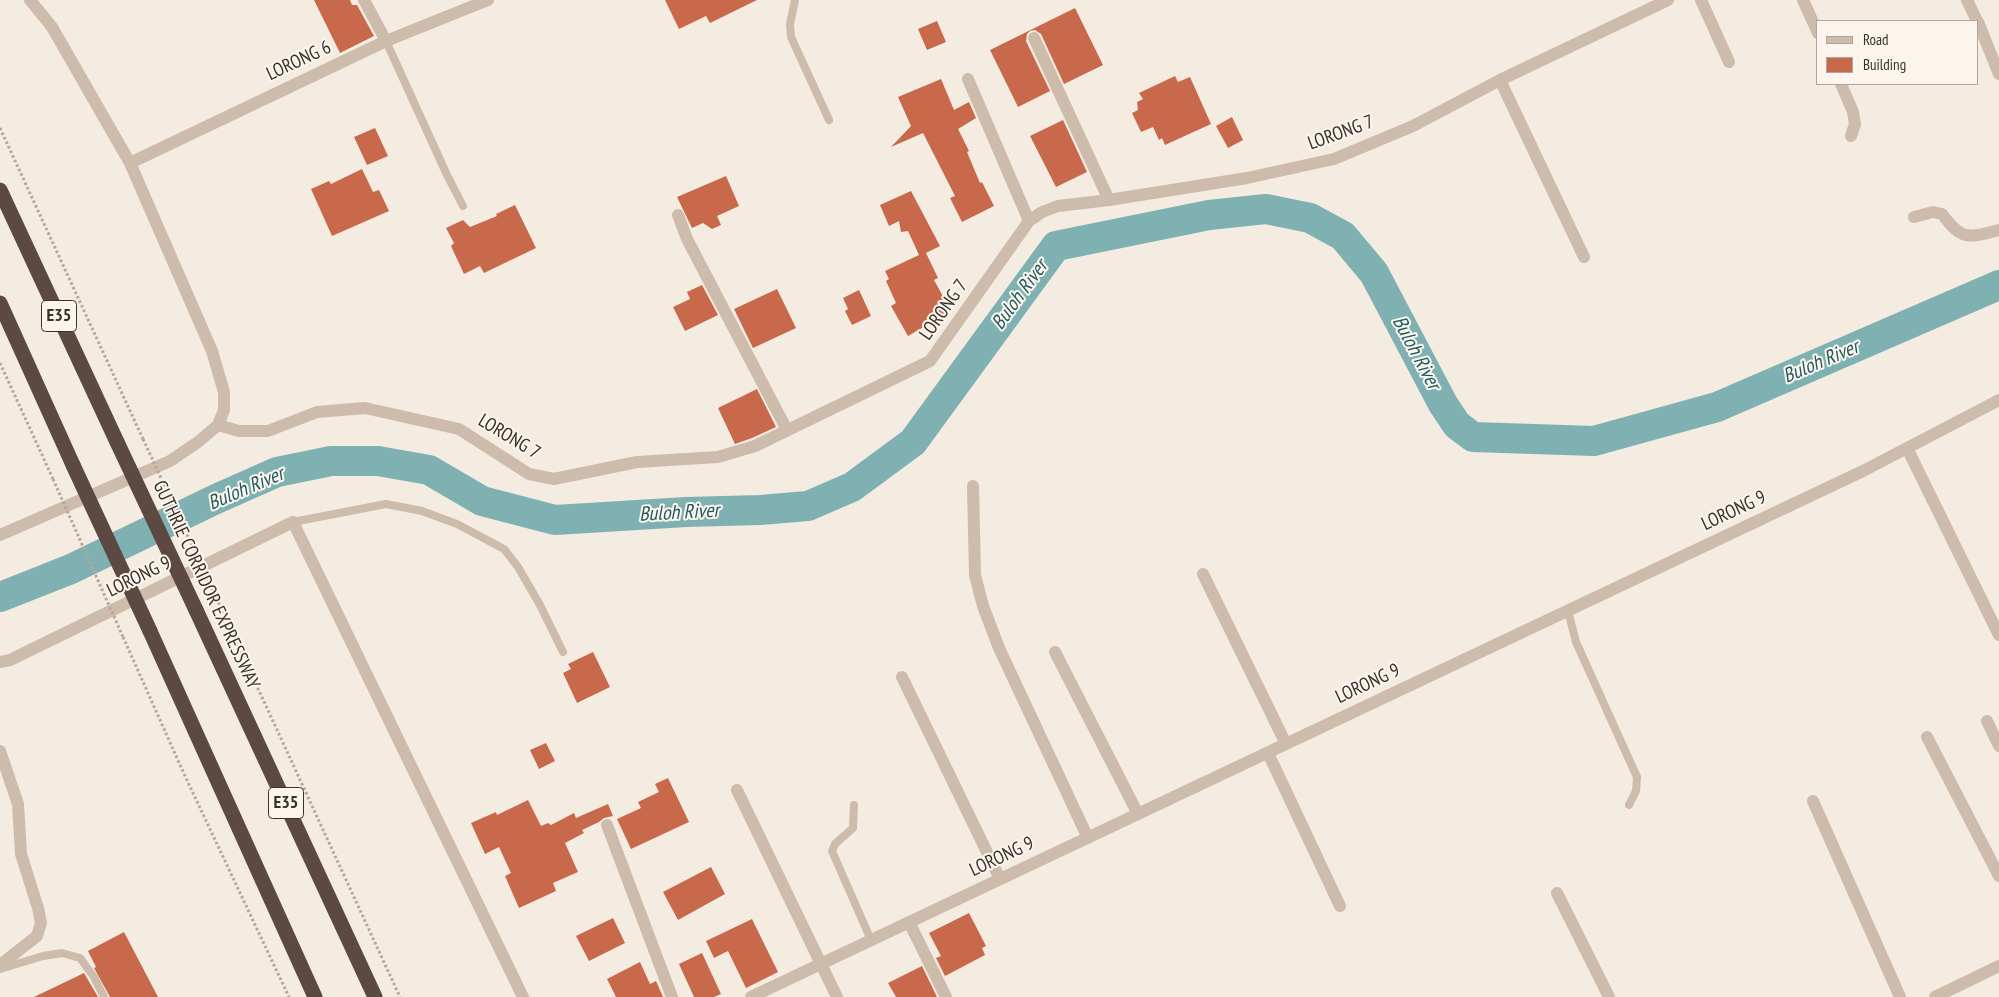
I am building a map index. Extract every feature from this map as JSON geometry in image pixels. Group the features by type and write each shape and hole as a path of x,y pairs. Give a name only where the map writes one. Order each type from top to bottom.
{"highway":[{"name":"GUTHRIE CORRIDOR EXPRESSWAY","path":"0,190 375,997"},
{"name":"E35","path":"0,303 315,997"}],"street":[{"path":"0,535 170,461 198,442 218,425 224,410 224,392 218,369 130,163 52,27 30,0"},
{"path":"364,0 386,41"},
{"name":"LORONG 6","path":"130,163 386,41 468,4 488,0"},
{"name":"LORONG 7","path":"218,425 239,431 268,431 317,412 366,408 459,429 529,474 554,479 637,462 718,457 755,446 930,361 1029,221 1042,212 1058,206 1109,200 1247,178 1334,160 1413,126 1500,80 1668,0"},
{"path":"1701,0 1729,62"},
{"path":"1803,0 1816,29"},
{"path":"1967,0 1977,20"},
{"path":"1979,24 1999,74"},
{"path":"1034,38 1109,200"},
{"path":"968,79 1029,221"},
{"path":"1500,80 1584,257"},
{"path":"1841,85 1854,112 1855,124 1850,136"},
{"path":"1914,217 1933,212 1942,214 1956,232 1967,236 1999,230"},
{"path":"678,215 687,240 787,430"},
{"name":"LORONG 9","path":"751,997 1863,471 1998,402"},
{"path":"1907,448 1999,635"},
{"path":"973,486 975,575 983,606 999,648 1088,838"},
{"path":"293,522 523,997"},
{"name":"LORONG 9","path":"0,662 10,660 293,522"},
{"path":"1203,574 1286,744"},
{"path":"1055,652 1138,814"},
{"path":"902,677 1000,879"},
{"path":"1987,721 1999,746"},
{"path":"1927,736 1999,876"},
{"path":"0,751 18,804 21,854 41,923 37,936 0,967"},
{"path":"1268,753 1340,906"},
{"path":"737,790 837,997"},
{"path":"1813,801 1900,997"},
{"path":"607,825 672,997"},
{"path":"1557,893 1609,997"},
{"path":"909,922 946,997"},
{"path":"1935,997 1950,994 1999,966"}],"lane":[{"path":"795,0 790,24 791,37 828,120"},
{"path":"386,41 463,206"},
{"path":"293,522 386,504 422,511 457,524 504,549 518,567 540,605 563,652"},
{"path":"1568,611 1576,642 1637,777 1636,791 1629,804"},
{"path":"854,805 853,828 836,844 832,851 871,940"},
{"path":"0,967 62,953 80,958 94,977 104,997"}],"path":[{"path":"0,128 400,997"},
{"path":"0,363 185,776 289,997"}],"building":[{"path":"314,0 350,0 352,5 357,5 374,36 340,53"},
{"path":"665,0 757,0 710,23 706,16 679,29"},
{"path":"1075,8 1103,65 1064,84 1041,34 1035,30 1030,31 1027,34 1026,41 1050,91 1018,107 990,50"},
{"path":"937,21 946,42 927,50 918,29"},
{"path":"1175,76 1178,82 1190,77 1211,124 1165,145 1162,138 1159,140 1153,127 1141,132 1132,113 1138,110 1137,102 1143,99 1139,93"},
{"path":"941,79 954,110 969,102 976,118 958,129 969,151 967,152 980,183 982,182 994,206 962,222 950,198 955,196 923,133 891,147 911,126 898,97"},
{"path":"1232,117 1243,140 1228,148 1216,126"},
{"path":"1063,120 1087,172 1056,187 1030,136"},
{"path":"375,128 388,156 367,165 354,137"},
{"path":"362,169 373,192 379,190 389,211 332,236 311,189 329,181 331,184"},
{"path":"726,176 739,206 717,216 721,225 712,229 703,223 692,228 677,197"},
{"path":"911,191 940,246 926,253 938,278 934,280 951,311 908,336 891,306 896,303 886,281 889,279 885,271 919,255 908,231 901,232 899,221 889,226 880,205"},
{"path":"515,205 536,248 484,273 480,266 464,274 451,246 454,243 446,228 463,220 470,227 497,216 496,214"},
{"path":"702,285 718,315 685,331 673,307 690,299 687,292"},
{"path":"777,289 796,328 753,348 734,309"},
{"path":"859,290 871,316 852,325 845,311 848,309 843,298"},
{"path":"757,389 776,427 735,444 718,408"},
{"path":"593,652 610,687 577,703 563,673 571,669 568,664"},
{"path":"546,743 555,761 539,769 530,750"},
{"path":"668,778 689,822 631,849 617,819 641,808 638,802 659,792 655,784"},
{"path":"528,800 541,826 548,823 551,825 574,813 576,818 608,804 613,816 604,818 582,830 584,833 565,843 578,872 553,883 556,891 519,908 505,876 511,873 499,847 485,854 471,823 496,812 497,815"},
{"path":"711,867 725,894 678,920 663,892"},
{"path":"969,913 986,946 982,948 985,955 945,976 936,958 941,956 929,933"},
{"path":"613,918 625,943 589,961 576,936"},
{"path":"752,919 778,972 746,988 728,951 714,958 706,941"},
{"path":"124,932 158,997 110,997 94,968 96,967 88,951"},
{"path":"702,953 721,994 714,997 694,997 679,964"},
{"path":"640,962 650,984 656,981 663,997 616,997 607,979"},
{"path":"922,966 937,997 896,997 888,983"},
{"path":"84,973 98,997 34,997"}],"waterway":[{"name":"Buloh River","path":"0,597 71,569 216,499 277,472 331,461 378,461 429,470 482,501 555,520 808,506 852,487 913,442 1056,246 1209,215 1266,209 1310,218 1343,236 1374,273 1443,404 1457,425 1473,437 1594,441 1717,407 1999,285"}]}
